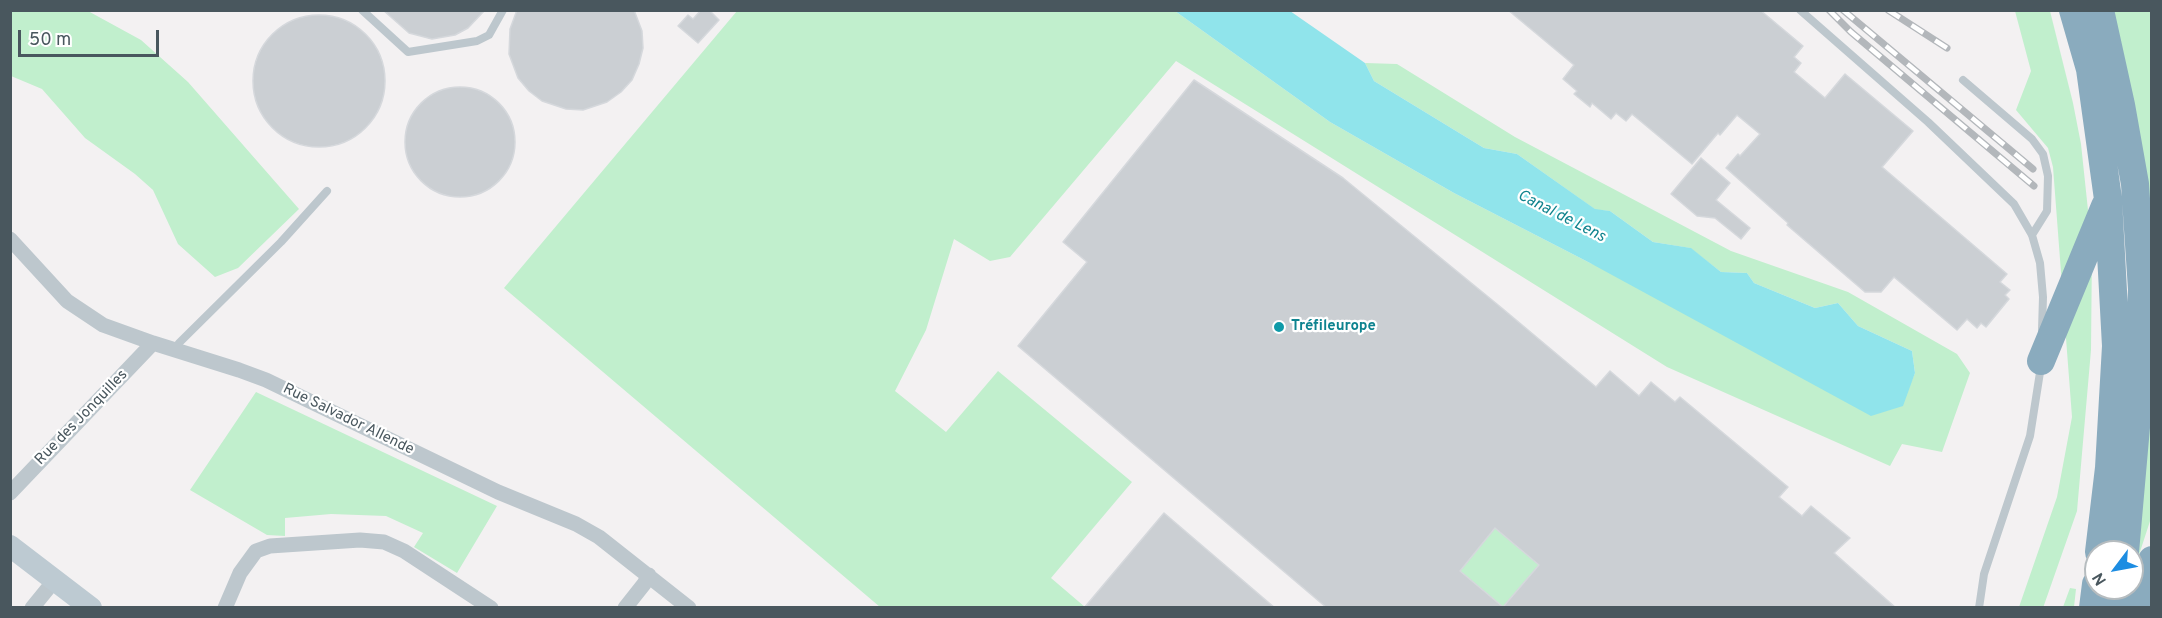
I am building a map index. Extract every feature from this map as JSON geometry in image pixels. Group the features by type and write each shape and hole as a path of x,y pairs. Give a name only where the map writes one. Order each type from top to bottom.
{"highway":[{"path":"2073,10 2090,69 2108,199 2116,346 2109,468 2100,540"},
{"path":"2100,10 2121,105 2135,184 2142,289 2139,393 2127,540"},
{"path":"2041,361 2108,199"},
{"path":"2140,608 2151,560"}],"street":[{"name":"Rue Salvador Allende","path":"10,239 56,290 82,313 104,325 266,380 498,492 576,524 599,537 688,608"},
{"name":"Rue des Jonquilles","path":"10,493 153,343"},
{"path":"225,608 240,573 256,550 270,546 360,540 384,542 404,551 492,608"},
{"path":"10,546 91,608"},
{"path":"625,608 645,584 649,575"},
{"path":"32,608 54,581"}],"lane":[{"path":"362,10 408,52 477,41 489,34 503,10"},
{"path":"1800,10 1928,122 2014,204 2032,235 2040,263 2043,297 2041,376 2030,436 1984,574 1979,608"},
{"path":"1963,80 2032,139 2043,154 2048,176 2047,211 2032,235"},
{"path":"175,350 179,343 281,242 327,191"}],"green space":[{"path":"10,11 88,11 141,40 188,82 299,209 238,268 215,277 178,244 153,190 85,138 42,89 11,76"},
{"path":"737,11 1175,11 1330,122 1454,193 1590,263 1908,389 1915,373 1912,351 1858,326 1838,303 1815,308 1754,283 1747,273 1721,272 1690,248 1653,242 1610,211 1596,210 1517,154 1484,148 1374,81 1365,63 1397,64 1515,137 1731,251 1848,292 1957,354 1970,373 1942,452 1902,444 1890,466 1667,367 1176,61 1010,257 990,261 954,239 926,330 895,391 946,432 998,371 1132,482 1051,578 1085,607 880,607 504,288"},
{"path":"2015,11 2050,11 2081,144 2092,248 2091,350 2077,511 2043,608 2019,607 2057,497 2072,417 2053,167 2048,148 2016,110 2031,71"},
{"path":"2106,11 2151,11 2152,515 2144,540 2139,540 2149,397"},
{"path":"256,392 497,506 457,573 414,547 423,533 386,516 331,514 285,518 285,536 267,535 190,490"},
{"path":"1495,528 1539,565 1503,607 1460,571"},
{"path":"2070,588 2076,589 2074,607 2063,607"}],"water":[{"name":"Canal de Lens","path":"1175,11 1290,11 1365,63 1374,81 1484,148 1517,154 1595,209 1610,211 1653,242 1691,248 1721,272 1747,273 1754,283 1815,308 1838,303 1858,326 1912,351 1915,373 1903,406 1871,416 1590,263 1454,193 1330,122"}],"building":[{"path":"383,10 485,10 468,28 455,35 432,39 409,33"},
{"path":"517,10 634,10 642,31 643,48 632,80 607,102 583,110 566,109 542,101 518,78 509,54 510,29"},
{"path":"701,10 709,10 719,20 698,43 678,26 688,15 693,19"},
{"path":"1508,10 1760,10 1803,46 1794,57 1801,63 1794,72 1825,98 1845,74 1913,131 1882,167 2007,274 2000,282 2010,290 2005,295 2009,299 1986,327 1981,323 1977,328 1967,319 1957,330 1894,277 1881,292 1865,292 1787,225 1788,223 1726,168 1760,134 1737,115 1720,135 1718,133 1692,164 1632,114 1626,121 1616,113 1611,119 1592,103 1590,107 1574,94 1577,91 1563,79 1574,65"},
{"path":"319,15 344,20 366,34 380,56 385,81 380,106 366,128 344,142 319,147 294,142 272,128 258,106 253,81 258,56 272,34 294,20"},
{"name":"Tréfileurope","path":"1194,80 1343,178 1596,387 1610,371 1639,396 1651,382 1675,402 1680,397 1788,487 1779,497 1802,516 1811,506 1850,538 1834,553 1896,608 1327,608 1018,346 1087,262 1063,242","holes":["1495,528 1539,565 1503,607 1460,571"]},
{"path":"460,87 481,91 499,103 511,121 515,142 511,163 499,181 481,193 460,197 439,193 421,181 409,163 405,142 409,121 421,103 439,91"},
{"path":"1701,158 1730,183 1716,200 1750,228 1741,239 1715,218 1697,216 1671,194"},
{"path":"1164,513 1275,608 1084,608"}],"railway":[{"path":"1829,10 1851,32 2034,186"},
{"path":"1843,10 2033,169"},
{"path":"1888,10 1947,48"}],"place":[{"name":"Tréfileurope","path":"1279,327"}]}
